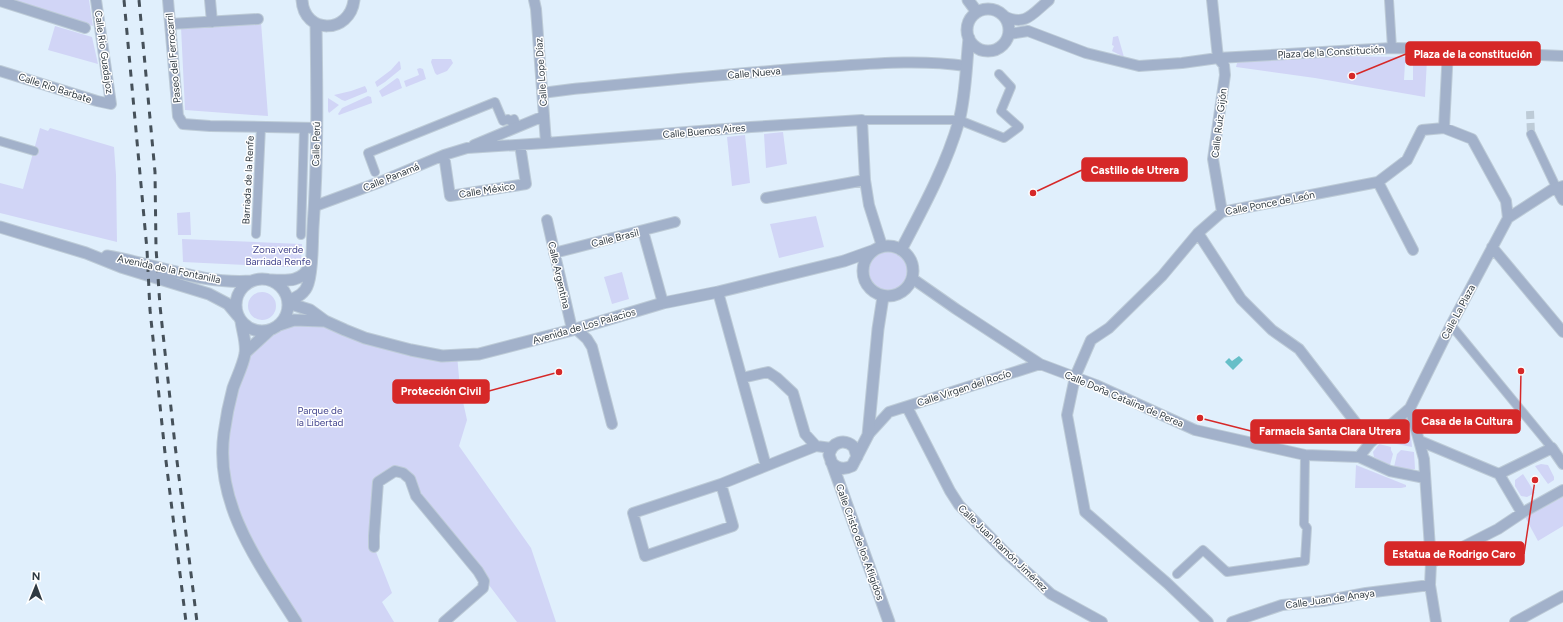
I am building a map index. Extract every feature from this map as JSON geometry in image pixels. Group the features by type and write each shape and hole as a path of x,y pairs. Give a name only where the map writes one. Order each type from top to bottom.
{"street":[{"name":"Calle Rio Guadajoz","path":"96,0 111,104"},
{"name":"Paseo del Ferrocarril","path":"168,0 178,116 183,124 261,127"},
{"path":"210,0 212,22"},
{"path":"302,0 305,12 316,24 332,26 342,22 350,14 354,0"},
{"name":"Calle Lope Díaz","path":"534,0 536,9 546,143"},
{"path":"968,0 979,8 990,9 1015,20 1024,20 1050,0"},
{"path":"979,8 968,23 967,33 969,38 975,47 985,51 1000,48 1004,44 1009,34 1009,26 992,0"},
{"name":"Calle Ruiz Gijón","path":"1212,0 1218,58 1224,65 1225,75 1213,159 1222,212"},
{"path":"1389,0 1392,48"},
{"path":"0,1 85,28"},
{"path":"170,24 258,19"},
{"path":"1009,34 1028,31 1024,20"},
{"name":"Calle Perú","path":"306,290 310,279 314,206 316,24"},
{"name":"Plaza de la Constitución","path":"1028,31 1086,53 1139,66 1182,63 1218,58 1392,48 1448,49 1563,56"},
{"path":"901,250 928,198 951,144 959,120 969,38"},
{"path":"1448,49 1444,128 1472,139 1506,201 1508,218 1560,186"},
{"path":"966,66 985,51"},
{"name":"Calle Nueva","path":"542,93 791,69 879,63 943,62 966,66"},
{"name":"Calle Rio Barbate","path":"0,71 111,104"},
{"path":"877,249 865,180 862,120 959,120 1004,138 1019,127 1001,111 1011,87 999,74"},
{"path":"377,177 368,153 495,102 503,121 508,119 510,121 514,119 517,127"},
{"name":"Calle Panamá","path":"314,206 377,177 467,148 544,116"},
{"name":"Calle Buenos Aires","path":"546,143 862,120"},
{"path":"261,127 304,129 316,128"},
{"name":"Barriada de la Renfe","path":"256,234 261,127"},
{"name":"Calle Ponce de León","path":"1208,622 1169,582 1085,512 1067,415 1075,377 1092,340 1109,328 1162,276 1198,233 1222,212 1378,182 1407,160 1422,130 1444,128"},
{"path":"301,235 304,129"},
{"path":"1531,134 1560,186 1563,200"},
{"path":"0,141 34,151"},
{"name":"Calle Panamá","path":"467,148 546,143"},
{"name":"Calle México","path":"444,155 450,196 526,184 520,144"},
{"path":"766,198 865,180"},
{"path":"1378,182 1413,250"},
{"name":"Calle La Plaza","path":"1410,408 1450,325 1508,218"},
{"name":"Calle Argentina","path":"547,220 574,329"},
{"name":"Calle Brasil","path":"554,253 675,222"},
{"name":"Avenida de la Fontanilla","path":"0,227 86,253 121,267 218,298 232,307 240,318"},
{"path":"643,231 663,303"},
{"path":"1198,233 1241,298 1272,330 1299,348 1359,427"},
{"path":"896,247 901,250 912,262 914,272 913,279 907,289 900,294 883,297 868,285 864,277 863,267 877,249 896,247"},
{"path":"1492,248 1563,332"},
{"name":"Avenida de Los Palacios","path":"288,302 310,310 325,321 365,338 411,350 442,356 479,354 574,329 663,303 718,292 844,261 877,249"},
{"name":"Avenida de la Fontanilla","path":"86,253 123,259 212,280 236,282 252,281"},
{"path":"844,261 863,267"},
{"path":"296,622 257,560 239,527 228,493 223,460 224,434 233,390 245,353 240,318 236,305 238,294 245,285 252,281 261,279 293,281 306,272 311,264"},
{"name":"Calle Doña Catalina de Perea","path":"913,279 1040,364 1096,385 1195,430 1305,455 1359,457"},
{"path":"245,353 285,316 288,302 282,288 271,280"},
{"path":"288,302 301,295 306,290"},
{"path":"306,290 306,306 310,310"},
{"path":"718,292 766,466"},
{"path":"868,435 837,442 831,448 829,455 834,466 843,469 852,466 868,435 878,329 883,297"},
{"path":"240,318 246,326 256,330 263,331 274,327"},
{"name":"Avenida de Los Palacios","path":"274,327 294,320 325,321"},
{"path":"1450,325 1552,448 1563,464"},
{"path":"574,329 587,339 592,347 612,424"},
{"name":"Calle Virgen del Rocío","path":"868,435 889,412 1040,364"},
{"path":"742,378 768,372 777,378 793,393 805,434 816,446"},
{"name":"Calle Juan Ramón Jiménez","path":"907,407 950,491 959,505 1005,552 1051,594 1102,622"},
{"path":"1425,478 1390,471 1359,457 1369,440 1410,408 1424,459 1431,563 1430,585 1436,622"},
{"path":"845,441 854,447 857,457"},
{"path":"1420,441 1499,474 1522,512"},
{"path":"721,484 733,526 645,556 633,513 721,484 816,446 831,448"},
{"path":"1499,474 1552,448"},
{"path":"1177,574 1203,550 1227,572 1305,560 1307,528 1304,524 1305,455"},
{"name":"Calle Cristo de los Afligidos","path":"831,462 889,622"},
{"path":"374,547 378,482 395,472 404,473 410,479 416,496 478,571 484,581 483,588 444,622"},
{"path":"1431,563 1498,528 1522,512 1563,490"},
{"name":"Calle Juan de Anaya","path":"1232,622 1282,605 1323,601 1366,593 1430,585"},
{"path":"1515,622 1563,596"}],"green space":[{"path":"8,0 89,0 93,26"},
{"path":"261,22 268,116 185,110 181,27"},
{"path":"55,26 92,37 98,64 48,50"},
{"path":"1118,36 1124,57 1112,51 1114,46 1112,45 1113,37"},
{"path":"1293,56 1425,57 1427,59 1425,97 1315,78 1236,67 1238,59","holes":["1405,63 1413,63 1413,80 1404,80"]},
{"path":"432,59 451,59 453,63 447,71 437,75 431,62"},
{"path":"399,61 401,69 377,87 375,82 391,70"},
{"path":"417,69 423,69 426,79 406,87 404,81 419,75"},
{"path":"397,78 399,79 402,88 382,97 379,91"},
{"path":"365,86 367,92 345,101 334,95 351,91"},
{"path":"368,96 371,97 372,103 339,115 338,114 342,108"},
{"path":"328,98 339,105 329,113 328,111"},
{"path":"40,128 48,131 50,128 114,147 117,242 0,213 0,183 23,189"},
{"path":"783,132 787,164 766,168 764,134"},
{"path":"745,135 750,183 732,186 727,137"},
{"path":"190,212 191,235 178,235 177,213"},
{"path":"816,216 824,247 779,258 770,224"},
{"name":"Zona verde Barriada Renfe","path":"182,239 302,244 301,263 288,267 183,262"},
{"path":"884,252 892,252 902,257 906,264 906,278 902,285 892,290 884,290 874,285 872,282 869,275 869,267 874,257 877,255"},
{"path":"622,272 629,299 612,304 604,277"},
{"path":"262,292 272,296 276,306 272,316 262,320 252,316 248,306 252,296"},
{"name":"Parque de la Libertad","path":"308,319 365,338 457,355 460,388 467,420 459,446 531,548 556,622 517,622 404,473 378,482 374,547 392,593 382,602 394,622 296,622 239,527 223,460 245,353 266,331"},
{"path":"1399,422 1410,426 1412,447 1381,441"},
{"path":"1379,444 1391,447 1393,454 1390,465 1374,457 1373,452"},
{"path":"1401,450 1414,452 1415,469 1407,470 1394,467 1397,454"},
{"path":"1541,464 1548,465 1554,477 1554,480 1548,484 1535,466"},
{"path":"1356,465 1406,485 1406,487 1355,488"},
{"path":"1523,474 1535,493 1527,497 1521,496 1515,486 1515,480"},
{"path":"1563,497 1563,526 1538,541 1525,517"}],"shaded area":[{"path":"1239,356 1243,360 1233,370 1225,362 1229,358 1232,361"}],"tunnel":[{"path":"1530,111 1531,134"},
{"path":"1359,427 1367,438"}],"railway":[{"path":"124,0 147,250 150,310 165,453 186,622"},
{"path":"139,0 155,172 156,248 160,306 175,445 197,622"}],"place":[{"name":"Plaza de la constitución","path":"1352,76"},
{"name":"Castillo de Utrera","path":"1033,193"},
{"name":"Casa de la Cultura","path":"1521,371"},
{"name":"Protección Civil","path":"559,372"},
{"name":"Farmacia Santa Clara Utrera","path":"1200,418"},
{"name":"Estatua de Rodrigo Caro","path":"1535,480"}]}
